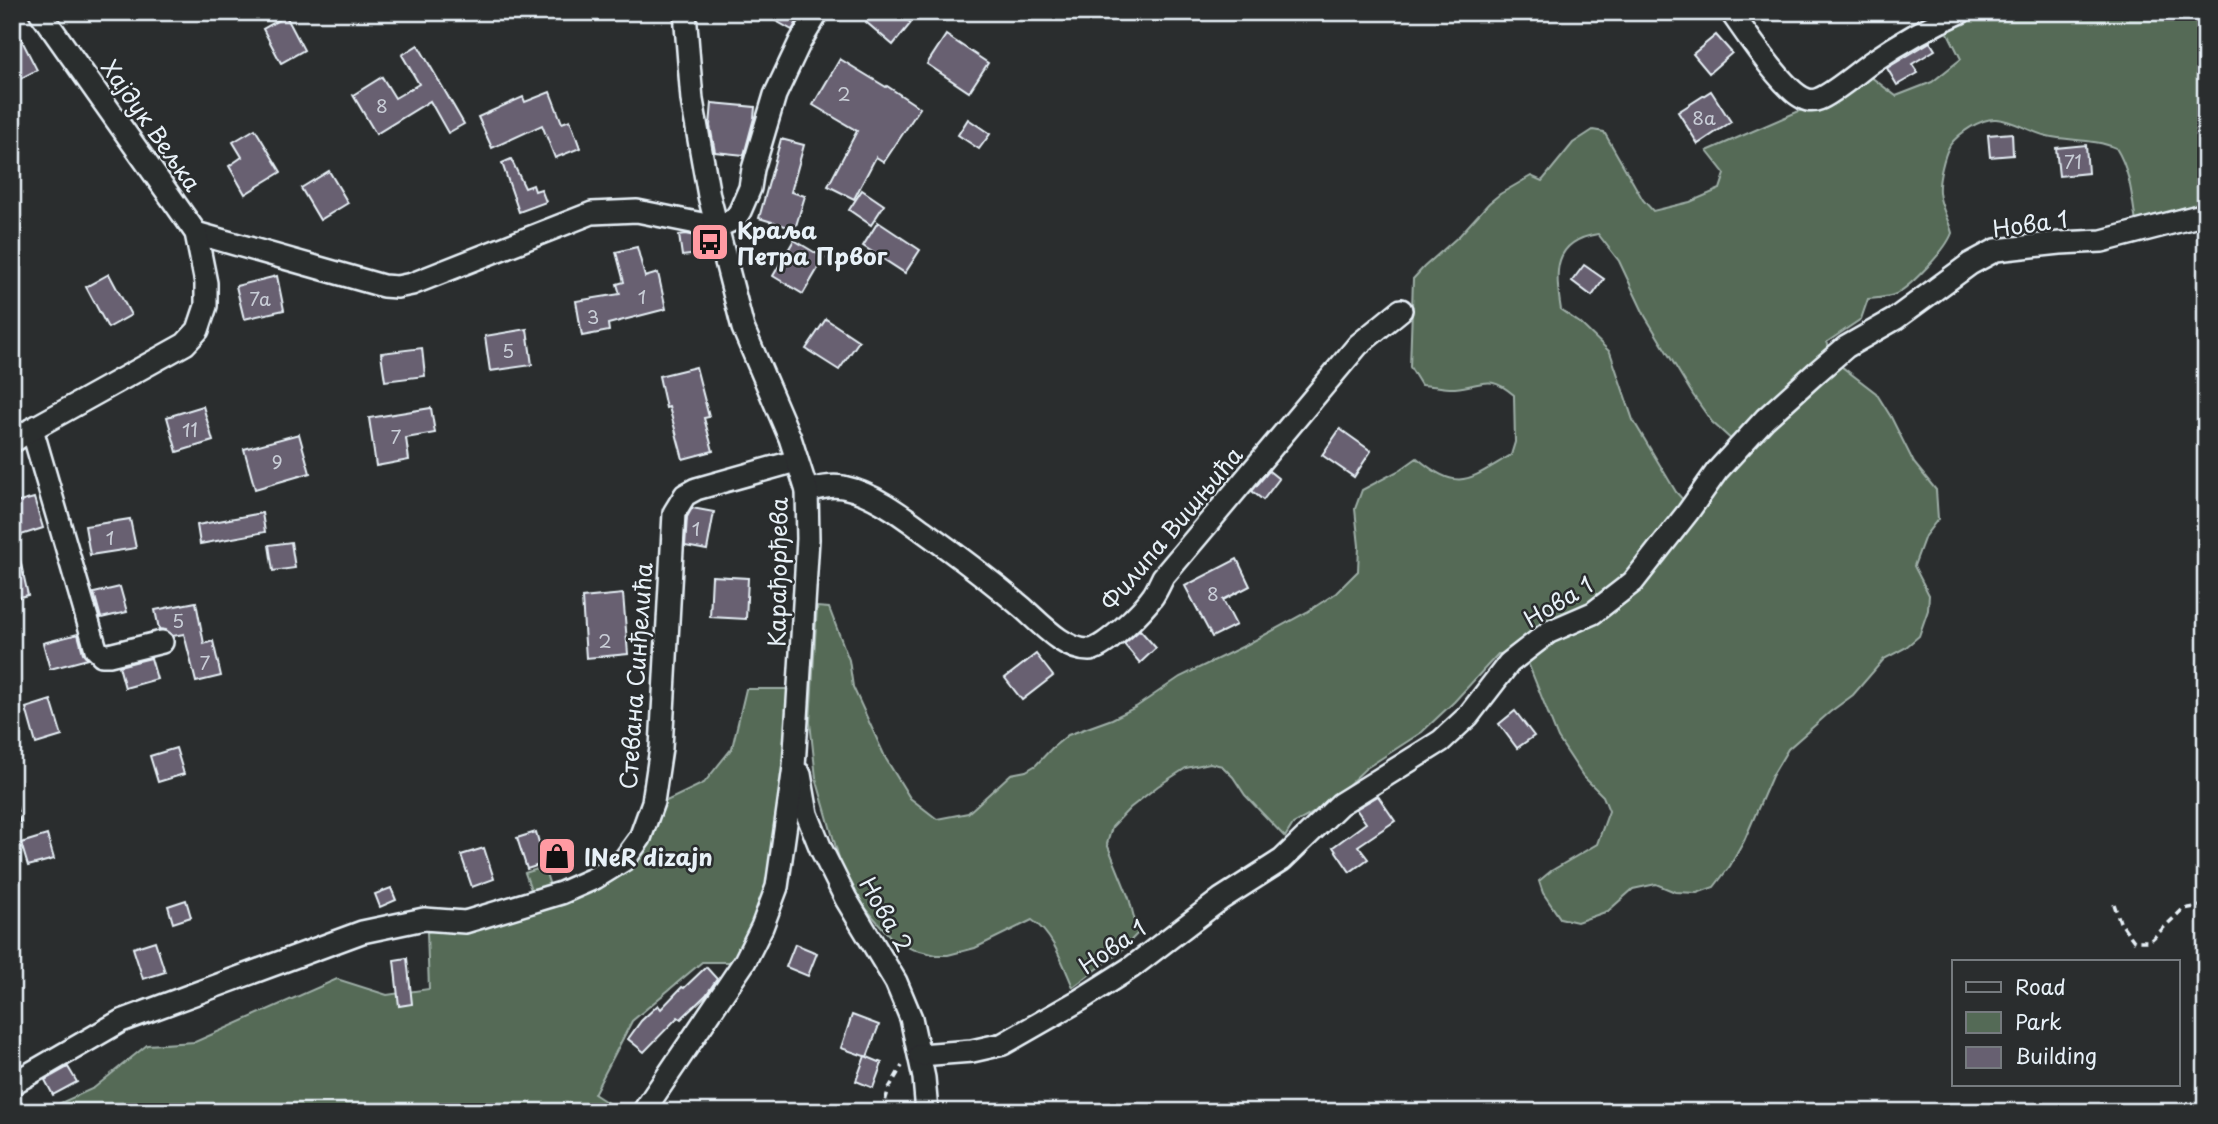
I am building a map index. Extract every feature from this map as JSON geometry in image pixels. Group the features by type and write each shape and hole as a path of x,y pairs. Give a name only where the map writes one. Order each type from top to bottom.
{"street":[{"name":"Хајдук Вељка","path":"40,12 196,233"},
{"name":"Карађорђева","path":"643,1112 745,961 777,887 796,745 808,539 807,491 790,438 743,328 717,227 697,138 685,12"},
{"path":"12,442 185,344 198,330 206,306 206,282 196,233 383,286 397,287 412,284 592,213 637,211 717,227 735,219 750,188 775,95 800,42 818,12"},
{"path":"1731,12 1789,87 1800,97 1812,100 1825,96 1928,19 1961,12"},
{"name":"Нова 1","path":"920,1055 972,1051 1003,1044 1080,1000 1132,967 1221,899 1282,860 1340,804 1441,741 1468,716 1509,663 1549,632 1593,612 1633,582 1717,471 1765,419 1817,372 1846,347 1895,319 1970,264 1996,250 2102,241 2206,214"},
{"name":"Филипа Вишњића","path":"807,491 830,486 842,487 873,498 979,571 1067,644 1087,650 1096,649 1126,625 1153,596 1163,577 1358,345 1401,310"},
{"path":"32,429 96,649 102,655 162,642"},
{"name":"Стевана Синђелића","path":"12,1084 121,1021 362,932 424,919 465,922 561,892 596,878 624,860 640,838 653,802 661,748 674,513 685,495 696,489 796,461"},
{"name":"Нова 2","path":"796,745 807,814 821,849 846,899 896,982 911,1018 924,1078 927,1112"}],"path":[{"path":"12,794 20,823"},
{"path":"2114,904 2120,922 2134,941 2150,941 2183,909 2206,905"},
{"path":"882,1112 898,1069 911,1058 920,1055"}],"green space":[{"path":"1983,12 2206,12 2206,201 2136,223 2127,175 2116,148 2100,143 2047,136 1996,119 1971,127 1950,145 1939,187 1941,202 1952,233 1949,240 1911,283 1893,295 1868,299 1861,319 1827,342 1837,363 1876,393 1914,463 1936,490 1938,519 1925,536 1914,566 1929,595 1928,610 1919,636 1905,648 1884,659 1853,695 1788,749 1772,776 1744,841 1714,887 1697,893 1675,892 1656,884 1633,889 1608,911 1577,922 1560,918 1543,893 1539,881 1597,844 1609,811 1603,796 1583,776 1558,738 1524,653 1498,654 1422,732 1365,769 1326,806 1293,824 1285,837 1222,766 1210,763 1186,768 1158,786 1130,808 1112,827 1107,844 1129,898 1138,933 1119,953 1073,987 1052,941 1032,920 975,948 948,955 936,955 912,949 893,940 855,896 843,872 816,778 810,722 817,607 829,608 849,660 853,687 886,759 910,798 937,819 968,813 1011,774 1026,771 1036,765 1068,735 1136,707 1180,677 1246,645 1336,593 1358,571 1359,546 1355,509 1362,490 1417,458 1443,476 1464,479 1511,455 1515,442 1514,395 1498,384 1485,382 1452,388 1421,385 1410,367 1413,279 1500,194 1531,176 1542,181 1573,143 1593,130 1604,132 1643,200 1653,211 1690,202 1720,189 1725,174 1707,151 1813,105 1830,106 1871,77 1896,96 1932,82 1961,59 1946,29","holes":["1598,234 1619,261 1645,316 1693,395 1712,422 1734,442 1685,502 1676,492 1633,420 1610,352 1580,323 1561,310 1558,271 1564,251 1572,243"]},
{"path":"746,689 799,689 777,885 736,962 702,962 632,1021 594,1094 622,1112 41,1112 94,1088 147,1045 195,1042 337,979 387,995 429,989 427,932 602,885 660,804 704,783 732,748"},
{"path":"544,867 551,889 533,895 525,873"}],"building":[{"path":"760,12 803,12 792,30"},
{"path":"874,12 898,12 911,23 893,45 866,22"},
{"path":"286,16 304,50 281,63 263,29"},
{"path":"12,21 37,70 12,83"},
{"path":"946,35 988,63 969,92 927,64"},
{"path":"1716,35 1732,53 1709,73 1693,54"},
{"path":"1930,42 1935,50 1912,64 1918,73 1897,85 1887,68"},
{"path":"418,45 464,124 448,133 430,101 376,134 353,95 382,77 395,98 419,84 402,55"},
{"path":"840,59 920,108 884,162 876,157 854,199 828,186 857,131 813,105"},
{"path":"1711,91 1731,122 1698,144 1678,112"},
{"path":"550,92 562,123 570,120 580,148 555,158 542,125 492,148 478,117 523,97 525,102"},
{"path":"712,103 755,107 744,155 715,152 710,126"},
{"path":"968,119 990,134 979,149 958,135"},
{"path":"255,129 281,172 245,194 229,166 242,157 233,142"},
{"path":"2012,133 2013,155 1990,157 1988,135"},
{"path":"781,139 804,145 791,192 805,196 795,229 759,218"},
{"path":"2086,145 2088,173 2059,176 2056,148"},
{"path":"511,159 525,188 533,185 535,191 541,189 546,202 519,212 502,163"},
{"path":"329,171 348,203 320,220 301,188"},
{"path":"862,190 884,205 871,225 849,210"},
{"path":"878,222 920,250 905,273 863,246"},
{"path":"679,235 706,238 708,253 682,256"},
{"path":"794,240 824,258 803,294 773,276"},
{"path":"637,247 645,277 658,273 666,309 608,324 609,331 582,336 576,301 620,294 617,284 624,282 616,252"},
{"path":"1584,265 1604,279 1592,296 1572,281"},
{"path":"109,274 131,315 108,328 86,287"},
{"path":"277,276 284,310 244,319 236,286"},
{"path":"826,319 859,341 839,370 806,349"},
{"path":"527,329 532,365 490,371 485,336"},
{"path":"422,348 425,376 385,381 381,353"},
{"path":"696,367 709,417 704,418 713,451 683,459 669,407 666,408 659,376"},
{"path":"203,406 213,441 177,452 167,417"},
{"path":"431,408 435,433 406,438 409,460 376,466 369,418"},
{"path":"1340,429 1371,451 1354,477 1322,455"},
{"path":"299,434 310,473 255,489 244,449"},
{"path":"1269,471 1279,479 1263,500 1252,491"},
{"path":"34,498 43,528 12,538 12,504"},
{"path":"692,508 714,512 707,550 685,546 687,517"},
{"path":"262,513 265,532 200,544 197,525"},
{"path":"130,519 136,548 90,555 85,526"},
{"path":"291,542 295,568 273,571 269,545"},
{"path":"18,551 28,595 12,599 12,552"},
{"path":"1237,559 1250,586 1223,600 1236,625 1212,637 1185,586"},
{"path":"712,576 748,578 746,619 710,617"},
{"path":"120,587 127,612 101,618 94,593"},
{"path":"623,594 628,654 586,658 582,598"},
{"path":"196,602 204,644 213,641 221,676 196,682 184,634 173,636 166,630 159,629 155,610"},
{"path":"1140,630 1156,648 1140,663 1124,644"},
{"path":"78,634 83,653 88,659 50,669 43,643"},
{"path":"1036,654 1053,676 1022,700 1005,678"},
{"path":"151,658 157,679 125,688 119,666"},
{"path":"51,700 62,736 36,744 26,708"},
{"path":"1515,711 1534,736 1517,748 1499,724"},
{"path":"176,748 184,774 158,782 150,756"},
{"path":"1378,796 1395,821 1358,846 1368,859 1350,872 1333,847 1366,823 1356,809"},
{"path":"536,832 540,846 558,841 564,857 527,869 517,838"},
{"path":"47,835 54,859 28,866 21,843"},
{"path":"484,848 494,879 472,887 461,855"},
{"path":"391,888 396,900 380,907 375,894"},
{"path":"186,900 191,917 173,923 168,906"},
{"path":"155,941 165,972 143,979 133,948"},
{"path":"795,944 817,953 808,976 786,967"},
{"path":"407,958 412,1004 399,1006 394,960"},
{"path":"706,967 717,979 706,995 681,1019 678,1017 644,1052 628,1039 641,1021 658,1005 661,1009"},
{"path":"852,1015 879,1025 867,1057 841,1048"},
{"path":"865,1056 882,1063 873,1088 856,1081"},
{"path":"68,1067 77,1082 53,1095 45,1080"}],"place":[{"name":"Краља Петра Првог","path":"710,242"},
{"name":"INeR dizajn","path":"557,856"}]}
